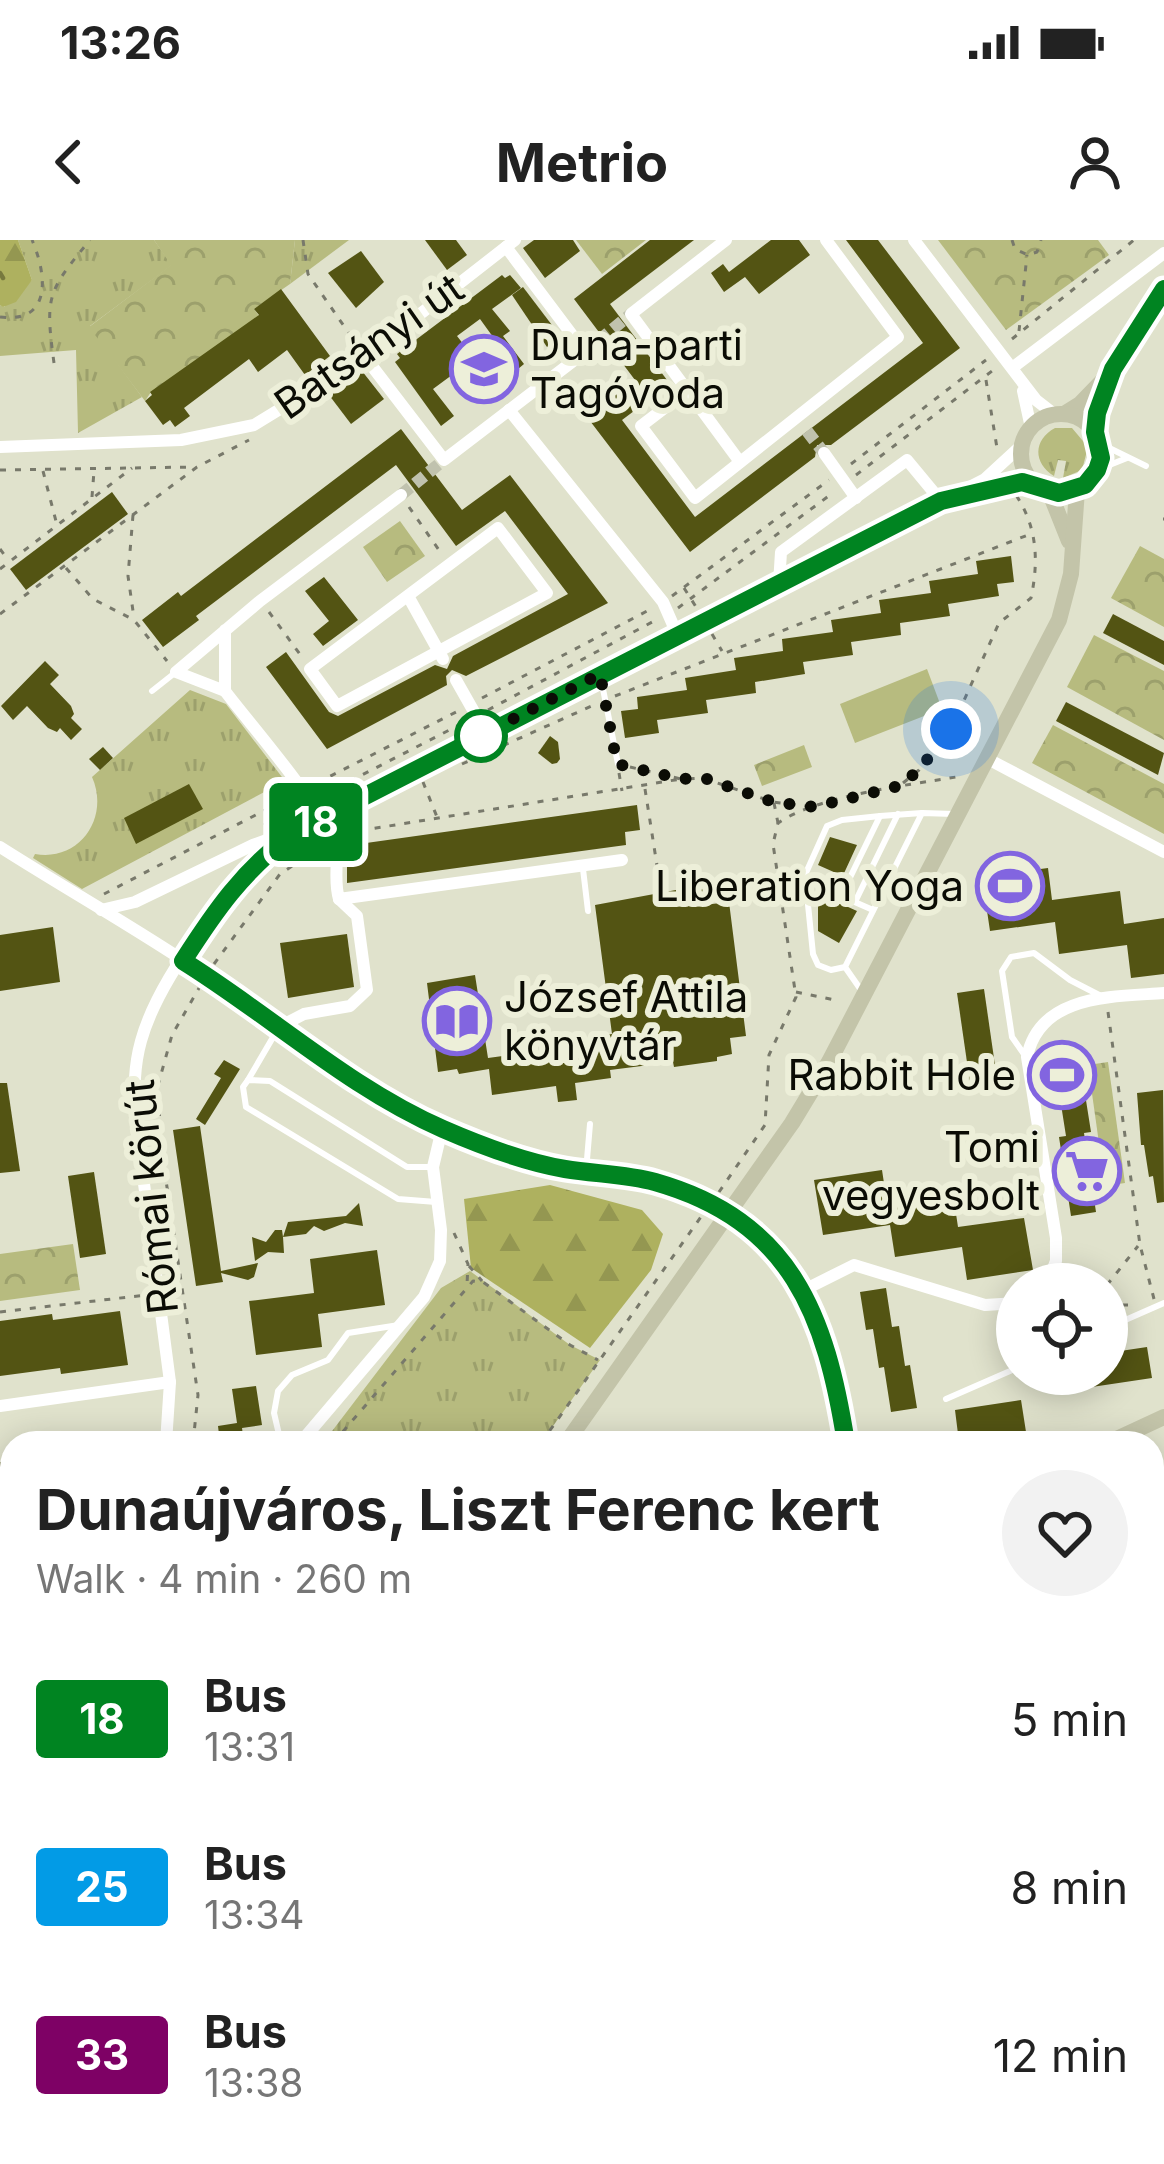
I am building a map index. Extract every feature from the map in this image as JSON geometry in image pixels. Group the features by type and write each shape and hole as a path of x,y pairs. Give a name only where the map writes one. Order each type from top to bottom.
{"street":[{"path":"726,240 631,314 740,462"},
{"path":"688,390 640,426 695,498 740,462 802,424 898,337 826,240"},
{"path":"914,240 1036,400 1086,422 1097,437"},
{"name":"Batsányi út","path":"0,447 182,440 236,431 276,414 365,356 510,243"},
{"path":"365,356 444,460 585,352 510,243"},
{"path":"1012,368 1164,253"},
{"path":"99,904 135,902 253,845 325,818 1000,467 1026,437 1080,404 1113,369 1164,290"},
{"path":"1012,368 1025,394 1024,468 1042,487 1072,552"},
{"path":"574,1431 719,1209 792,1123 1059,620 1067,597 1077,490 1097,470 1097,437 1113,369"},
{"path":"509,410 668,614 676,634"},
{"path":"824,453 856,497"},
{"path":"779,584 781,552 907,460 941,501"},
{"path":"941,501 1008,483 1077,490"},
{"path":"279,1028 304,1014 350,1006 367,990 357,916 339,898 334,883 336,852 325,818 225,691 176,672 260,601 401,495"},
{"path":"499,527 547,593 441,655 337,706 310,669 449,565 499,527"},
{"path":"408,596 441,655"},
{"path":"225,630 225,691"},
{"path":"456,680 486,733"},
{"path":"986,758 1164,852"},
{"name":"Római körút","path":"167,1431 170,1382 134,1088 147,1022 221,902 252,866 291,834"},
{"path":"0,847 99,904 279,1028 442,1129 519,1158 653,1181 719,1209 767,1244 802,1292 827,1345 844,1431"},
{"path":"339,898 622,860"},
{"path":"1055,1263 1027,1057 1030,1039 1059,1009 1107,998 1164,993"},
{"path":"310,1431 424,1297 440,1261 433,1167 442,1129"},
{"path":"802,1292 854,1265 996,1304"},
{"path":"0,1406 170,1382"},
{"path":"1134,1431 1164,1417"}],"lane":[{"path":"1097,437 1146,466"},
{"path":"1097,470 1129,457"},
{"path":"152,691 176,672"},
{"path":"600,674 617,764"},
{"path":"845,968 818,965 813,954 805,875 826,826 842,820 922,812 958,815"},
{"path":"845,968 922,812"},
{"path":"855,902 898,814"},
{"path":"873,910 841,896 880,816"},
{"path":"583,865 588,911"},
{"path":"1027,1057 1012,1037 1002,971 1011,957 1034,953 1070,980 1107,998"},
{"path":"845,968 864,994"},
{"path":"279,1028 242,1094 246,1107 398,1199 436,1202"},
{"path":"248,1080 270,1081 407,1168 433,1167"},
{"path":"586,1171 590,1124"},
{"path":"1128,1319 1160,1305"},
{"path":"278,1431 274,1413 278,1391 292,1375 328,1360 348,1333 403,1324"},
{"path":"946,1399 996,1377"}],"path":[{"path":"0,317 17,318 43,293 43,267 32,240"},
{"path":"54,363 49,299 57,280 90,240"},
{"path":"303,240 308,274 365,356"},
{"path":"1012,240 1015,249 1027,255 1037,252 1042,240"},
{"path":"1012,339 1135,240"},
{"path":"1019,333 1027,255"},
{"path":"99,904 304,797 476,716 692,601 985,378 1000,467"},
{"path":"0,470 197,467 0,614"},
{"path":"0,568 132,468"},
{"path":"92,499 94,469"},
{"path":"43,470 57,525"},
{"path":"899,786 919,770 951,729 998,623 1031,598 1037,567 1033,533 1029,514 1008,483"},
{"path":"401,495 449,565"},
{"path":"133,515 128,576 134,620"},
{"path":"464,764 606,699 1033,533"},
{"path":"0,549 9,561"},
{"path":"64,566 93,599 134,620 176,672"},
{"path":"260,601 310,669"},
{"path":"622,791 617,764 681,779"},
{"path":"778,823 814,807 962,776"},
{"path":"325,818 340,834 704,778 773,802 814,807"},
{"path":"423,782 438,819"},
{"path":"644,788 661,891"},
{"path":"266,824 304,797"},
{"path":"550,1431 719,1209 765,1125 770,1055 795,1004 796,992 773,844 778,823 773,802"},
{"path":"195,1431 198,1395 161,1147 158,1085 172,1035 206,976 280,874 331,841"},
{"path":"796,992 840,1001"},
{"path":"1107,998 1139,1245 1160,1305"},
{"path":"452,1229 474,1276 570,1345 600,1360"},
{"path":"1125,1263 1139,1245"},
{"path":"467,1287 468,1264"},
{"path":"343,1431 467,1287 473,1281 484,1282"},
{"path":"0,1312 160,1294"}],"green space":[{"path":"0,240 18,240 32,280 16,302 3,307 0,305"},
{"path":"18,240 154,240 172,265 90,326 142,397 78,433 76,350 0,356 0,305 4,307 32,280"},
{"path":"154,240 295,240 290,284 254,309 264,323 151,392 145,401 89,327 171,265"},
{"path":"295,240 349,240 290,284"},
{"path":"576,240 646,240 602,274"},
{"path":"938,240 1098,240 1109,255 1006,330"},
{"path":"1055,428 1072,428 1088,447 1082,470 1063,478 1066,461 1058,460 1054,476 1042,465 1038,452"},
{"path":"400,521 425,556 387,582 363,547"},
{"path":"1140,546 1164,559 1164,627 1111,598"},
{"path":"1094,635 1164,671 1164,740 1067,687"},
{"path":"927,669 942,709 855,743 840,704"},
{"path":"190,690 226,704 285,781 82,889 33,858 78,844 94,821 97,807 92,777"},
{"path":"1053,725 1164,784 1164,834 1032,763"},
{"path":"804,745 812,767 762,786 754,765"},
{"path":"1108,1062 1125,1183 1105,1186 1088,1065"},
{"path":"550,1185 642,1210 663,1234 651,1270 590,1348 471,1268 464,1199"},
{"path":"73,1244 80,1290 0,1301 0,1254"},
{"path":"470,1271 570,1345 600,1360 550,1431 332,1431 441,1288"}],"building":[{"path":"425,240 456,240 467,255 447,270"},
{"path":"534,240 573,240 580,251 545,278 523,248"},
{"path":"650,240 694,240 610,304 670,384 622,420 695,517 923,343 846,240 878,240 960,348 831,445 817,445 815,457 690,552 587,417 635,380 574,299"},
{"path":"771,240 799,240 810,255 759,294 745,277 724,292 711,273 723,264 729,272"},
{"path":"361,251 384,282 356,308 328,273"},
{"path":"502,275 510,275 521,288 492,309 510,331 503,336 524,364 512,374 488,342 493,337 480,319 457,336 474,358 468,363 489,391 477,399 456,372 433,389 454,416 441,426 395,362 400,358 397,354"},
{"path":"523,287 561,337 547,347 512,295"},
{"path":"281,289 330,356 305,375 287,350 258,372 249,359 184,408 190,416 175,427 170,420 163,425 145,401 150,392 259,315 254,309"},
{"path":"362,371 384,399 351,424 329,395"},
{"path":"401,429 462,510 510,475 608,603 466,676 452,670 446,676 447,685 327,749 266,667 286,652 329,712 338,716 435,665 447,669 453,656 568,594 505,511 456,546 396,465 196,616 199,620 163,647 142,620 178,592 181,596"},
{"path":"112,492 128,514 26,590 10,569"},
{"path":"1011,556 1014,582 997,584 999,596 948,604 950,616 900,623 901,635 851,642 853,655 803,662 805,674 755,682 756,693 706,700 708,713 657,720 659,733 625,738 621,711 638,709 637,697 687,690 685,678 736,670 734,658 783,651 782,639 833,632 831,620 881,613 879,600 931,593 929,581 978,574 976,561"},
{"path":"324,577 358,620 323,646 313,634 329,621 305,591"},
{"path":"1113,614 1164,641 1164,665 1103,633"},
{"path":"45,661 59,675 50,684 71,706 71,718 82,729 71,740 60,728 57,732 48,728 27,706 13,720 1,706"},
{"path":"1066,702 1164,753 1158,775 1056,721"},
{"path":"550,736 558,742 560,759 552,764 538,753"},
{"path":"103,747 113,758 100,770 89,759"},
{"path":"189,784 203,809 136,844 124,818"},
{"path":"637,805 640,830 625,832 626,845 347,883 352,845"},
{"path":"830,837 857,845 834,895 837,902 857,911 839,943 818,931 818,892 824,896 836,873 818,865"},
{"path":"1048,868 1052,900 1120,891 1124,924 1164,918 1164,974 1131,978 1127,945 1059,954 1055,922 990,931 982,877"},
{"path":"692,887 710,889 712,904 729,902 746,1036 730,1038 732,1054 674,1067 673,1062 610,1070 611,1078 575,1083 577,1100 558,1102 556,1086 492,1095 489,1069 438,1072 427,983 475,975 488,1058 597,1043 599,1036 612,1034 595,905"},
{"path":"53,927 60,982 0,991 0,935"},
{"path":"347,934 354,987 288,998 280,943"},
{"path":"984,989 997,1079 970,1083 957,993"},
{"path":"1079,1056 1091,1132 1084,1133 1096,1212 1071,1216 1059,1137 1066,1136 1054,1060"},
{"path":"224,1060 240,1069 205,1125 196,1119 221,1078 214,1074"},
{"path":"0,1083 7,1083 20,1171 0,1173"},
{"path":"1163,1090 1164,1202 1157,1203 1141,1145 1137,1093"},
{"path":"200,1126 221,1271 258,1263 254,1277 248,1280 221,1273 223,1282 196,1286 173,1130"},
{"path":"882,1170 887,1203 953,1194 958,1227 1024,1218 1032,1263 996,1263 996,1276 967,1280 962,1247 895,1257 890,1225 823,1235 814,1180"},
{"path":"94,1172 106,1254 80,1258 68,1176"},
{"path":"359,1203 363,1226 345,1223 324,1231 314,1226 306,1234 283,1237 288,1222 346,1216"},
{"path":"275,1230 282,1230 284,1253 268,1252 255,1261 252,1237 266,1242"},
{"path":"377,1250 385,1305 318,1314 322,1347 256,1355 249,1301 314,1293 310,1259"},
{"path":"886,1288 892,1327 899,1326 905,1366 910,1365 917,1408 891,1412 884,1367 879,1368 873,1329 866,1330 860,1292"},
{"path":"120,1311 128,1365 0,1376 0,1321"},
{"path":"1147,1347 1152,1378 1128,1382 1128,1350"},
{"path":"256,1386 262,1425 219,1431 218,1426 237,1423 232,1389"},
{"path":"1021,1400 1026,1431 958,1431 955,1410"}],"waterway":[{"path":"0,273 3,278"}],"tunnel":[{"path":"585,352 631,314"},
{"path":"807,431 824,453"},
{"path":"401,495 444,460"}],"bus line":[{"name":"18","path":"844,1431 835,1374 817,1318 767,1244 727,1214 653,1181 519,1158 442,1129 370,1088 183,961 221,902 252,866 291,834 941,501 1022,482 1059,493 1085,485 1101,458 1095,432 1097,413 1113,369 1164,289"}],"place":[{"name":"Duna-parti Tagóvoda","path":"484,369"},
{"name":"Liberation Yoga","path":"1010,886"},
{"name":"József Attila könyvtár","path":"457,1021"},
{"name":"Rabbit Hole","path":"1062,1075"},
{"name":"Tomi vegyesbolt","path":"1087,1171"}],"route":[{"path":"481,736 600,674 617,764 681,779 704,778 773,802 814,807 899,786 919,770 951,729"}]}
